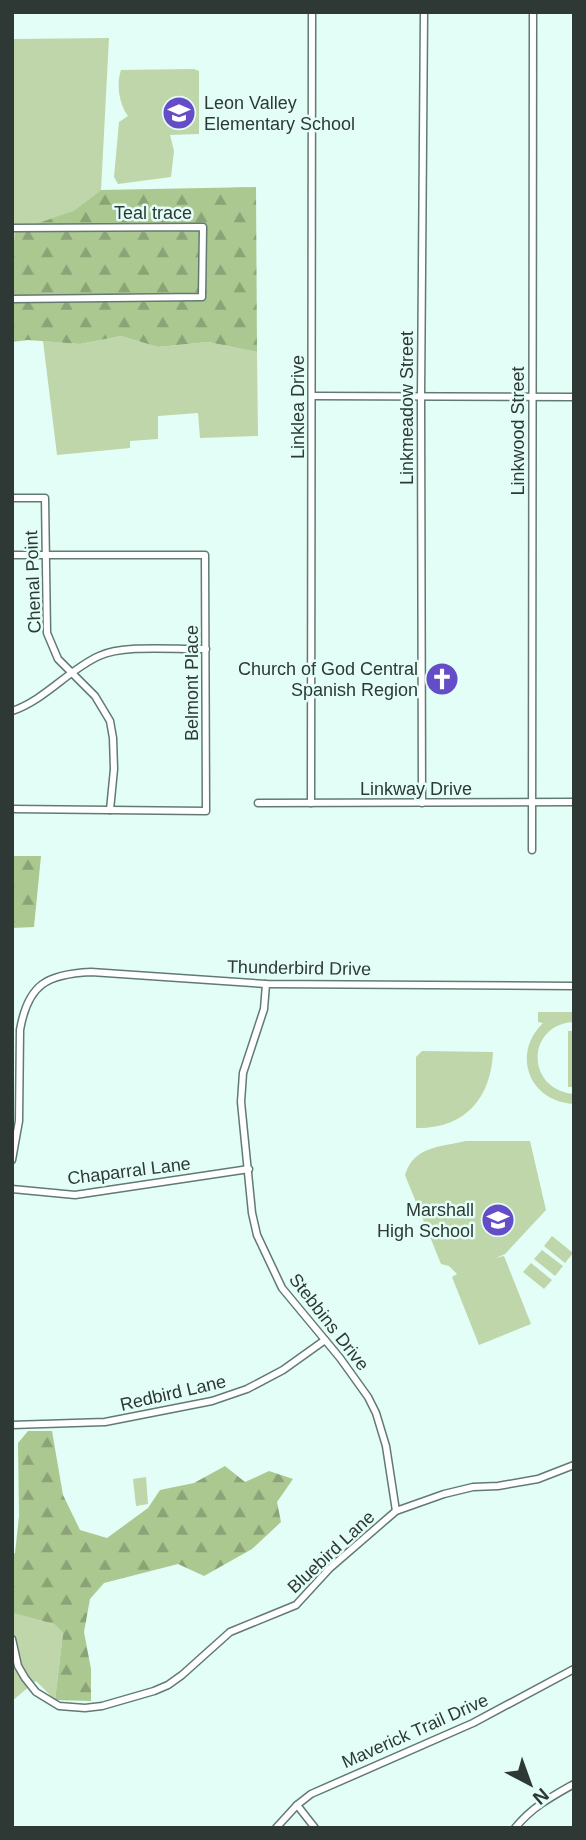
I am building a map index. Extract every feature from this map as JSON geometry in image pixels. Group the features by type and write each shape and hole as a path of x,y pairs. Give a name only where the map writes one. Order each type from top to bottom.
{"street":[{"name":"Linklea Drive","path":"311,803 312,12"},
{"name":"Linkmeadow Street","path":"422,803 424,12"},
{"name":"Linkwood Street","path":"531,850 533,12"},
{"name":"Teal trace","path":"12,228 203,227 202,297 12,299"},
{"path":"312,396 574,397"},
{"name":"Chenal Point","path":"12,498 45,498 47,633 54,653 99,702 110,721 114,769 110,810"},
{"path":"12,555 45,555"},
{"name":"Belmont Place","path":"45,555 205,555 206,811 110,810"},
{"path":"12,711 29,704 100,655 121,650 206,649"},
{"name":"Linkway Drive","path":"258,803 574,803"},
{"path":"12,810 110,810"},
{"name":"Thunderbird Drive","path":"12,1160 19,1121 20,1030 25,1007 39,986 66,973 93,972 266,984 574,986"},
{"name":"Stebbins Drive","path":"266,984 264,1010 241,1083 252,1213 261,1245 282,1288 358,1382 376,1413 386,1446 396,1511"},
{"name":"Chaparral Lane","path":"12,1189 75,1195 249,1169"},
{"name":"Redbird Lane","path":"12,1424 105,1422 212,1401 247,1390 284,1370 325,1340"},
{"name":"Bluebird Lane","path":"12,1639 18,1666 36,1692 59,1706 102,1706 168,1685 230,1632 296,1605 330,1568 396,1511 453,1491 538,1479 574,1465"},
{"name":"Maverick Trail Drive","path":"276,1828 297,1805 322,1789 473,1723 574,1669"},
{"path":"515,1828 531,1810 574,1784"},
{"path":"297,1805 315,1828"}],"green space":[{"path":"109,38 101,190 73,211 56,218 12,254 12,39"},
{"path":"121,70 199,71 199,134 170,135 174,151 171,177 118,184 114,177 119,122 128,116 119,94"},
{"path":"256,187 257,352 208,342 158,347 121,336 80,344 28,340 12,342 12,254 16,231 73,211 101,190"},
{"path":"121,336 158,347 208,342 257,352 258,436 200,438 198,413 158,416 158,439 130,441 130,448 57,455 43,341 80,344"},
{"path":"12,856 41,856 34,927 12,928"},
{"path":"538,1012 574,1012 574,1022 558,1026 547,1034 540,1045 538,1057 540,1070 547,1081 558,1090 574,1094 574,1104 546,1095 536,1086 530,1074 528,1048 533,1035 543,1023 538,1022"},
{"path":"568,1031 574,1031 574,1087 568,1087"},
{"path":"422,1051 493,1052 487,1083 472,1108 448,1123 416,1128 416,1057"},
{"path":"466,1141 530,1141 546,1210 505,1254 496,1258 504,1256 531,1324 479,1345 452,1277 457,1274 449,1266 441,1264 405,1175 409,1165 421,1153"},
{"path":"552,1236 573,1253 565,1263 544,1246"},
{"path":"542,1250 563,1266 555,1276 534,1259"},
{"path":"531,1263 552,1280 544,1289 523,1272"},
{"path":"28,1431 52,1431 63,1495 80,1530 107,1538 148,1508 160,1490 194,1483 225,1466 245,1482 269,1471 293,1479 277,1502 281,1522 252,1549 204,1576 178,1564 104,1583 90,1599 84,1632 91,1669 91,1701 55,1700 63,1633 54,1624 12,1613 12,1555 15,1553 19,1516 18,1443"},
{"path":"146,1477 148,1504 136,1506 133,1479"},
{"path":"12,1613 54,1624 63,1633 55,1700 36,1681 12,1701"}],"place":[{"name":"Leon Valley Elementary School","path":"179,113"},
{"name":"Church of God Central Spanish Region","path":"442,679"},
{"name":"Marshall High School","path":"498,1220"}]}
